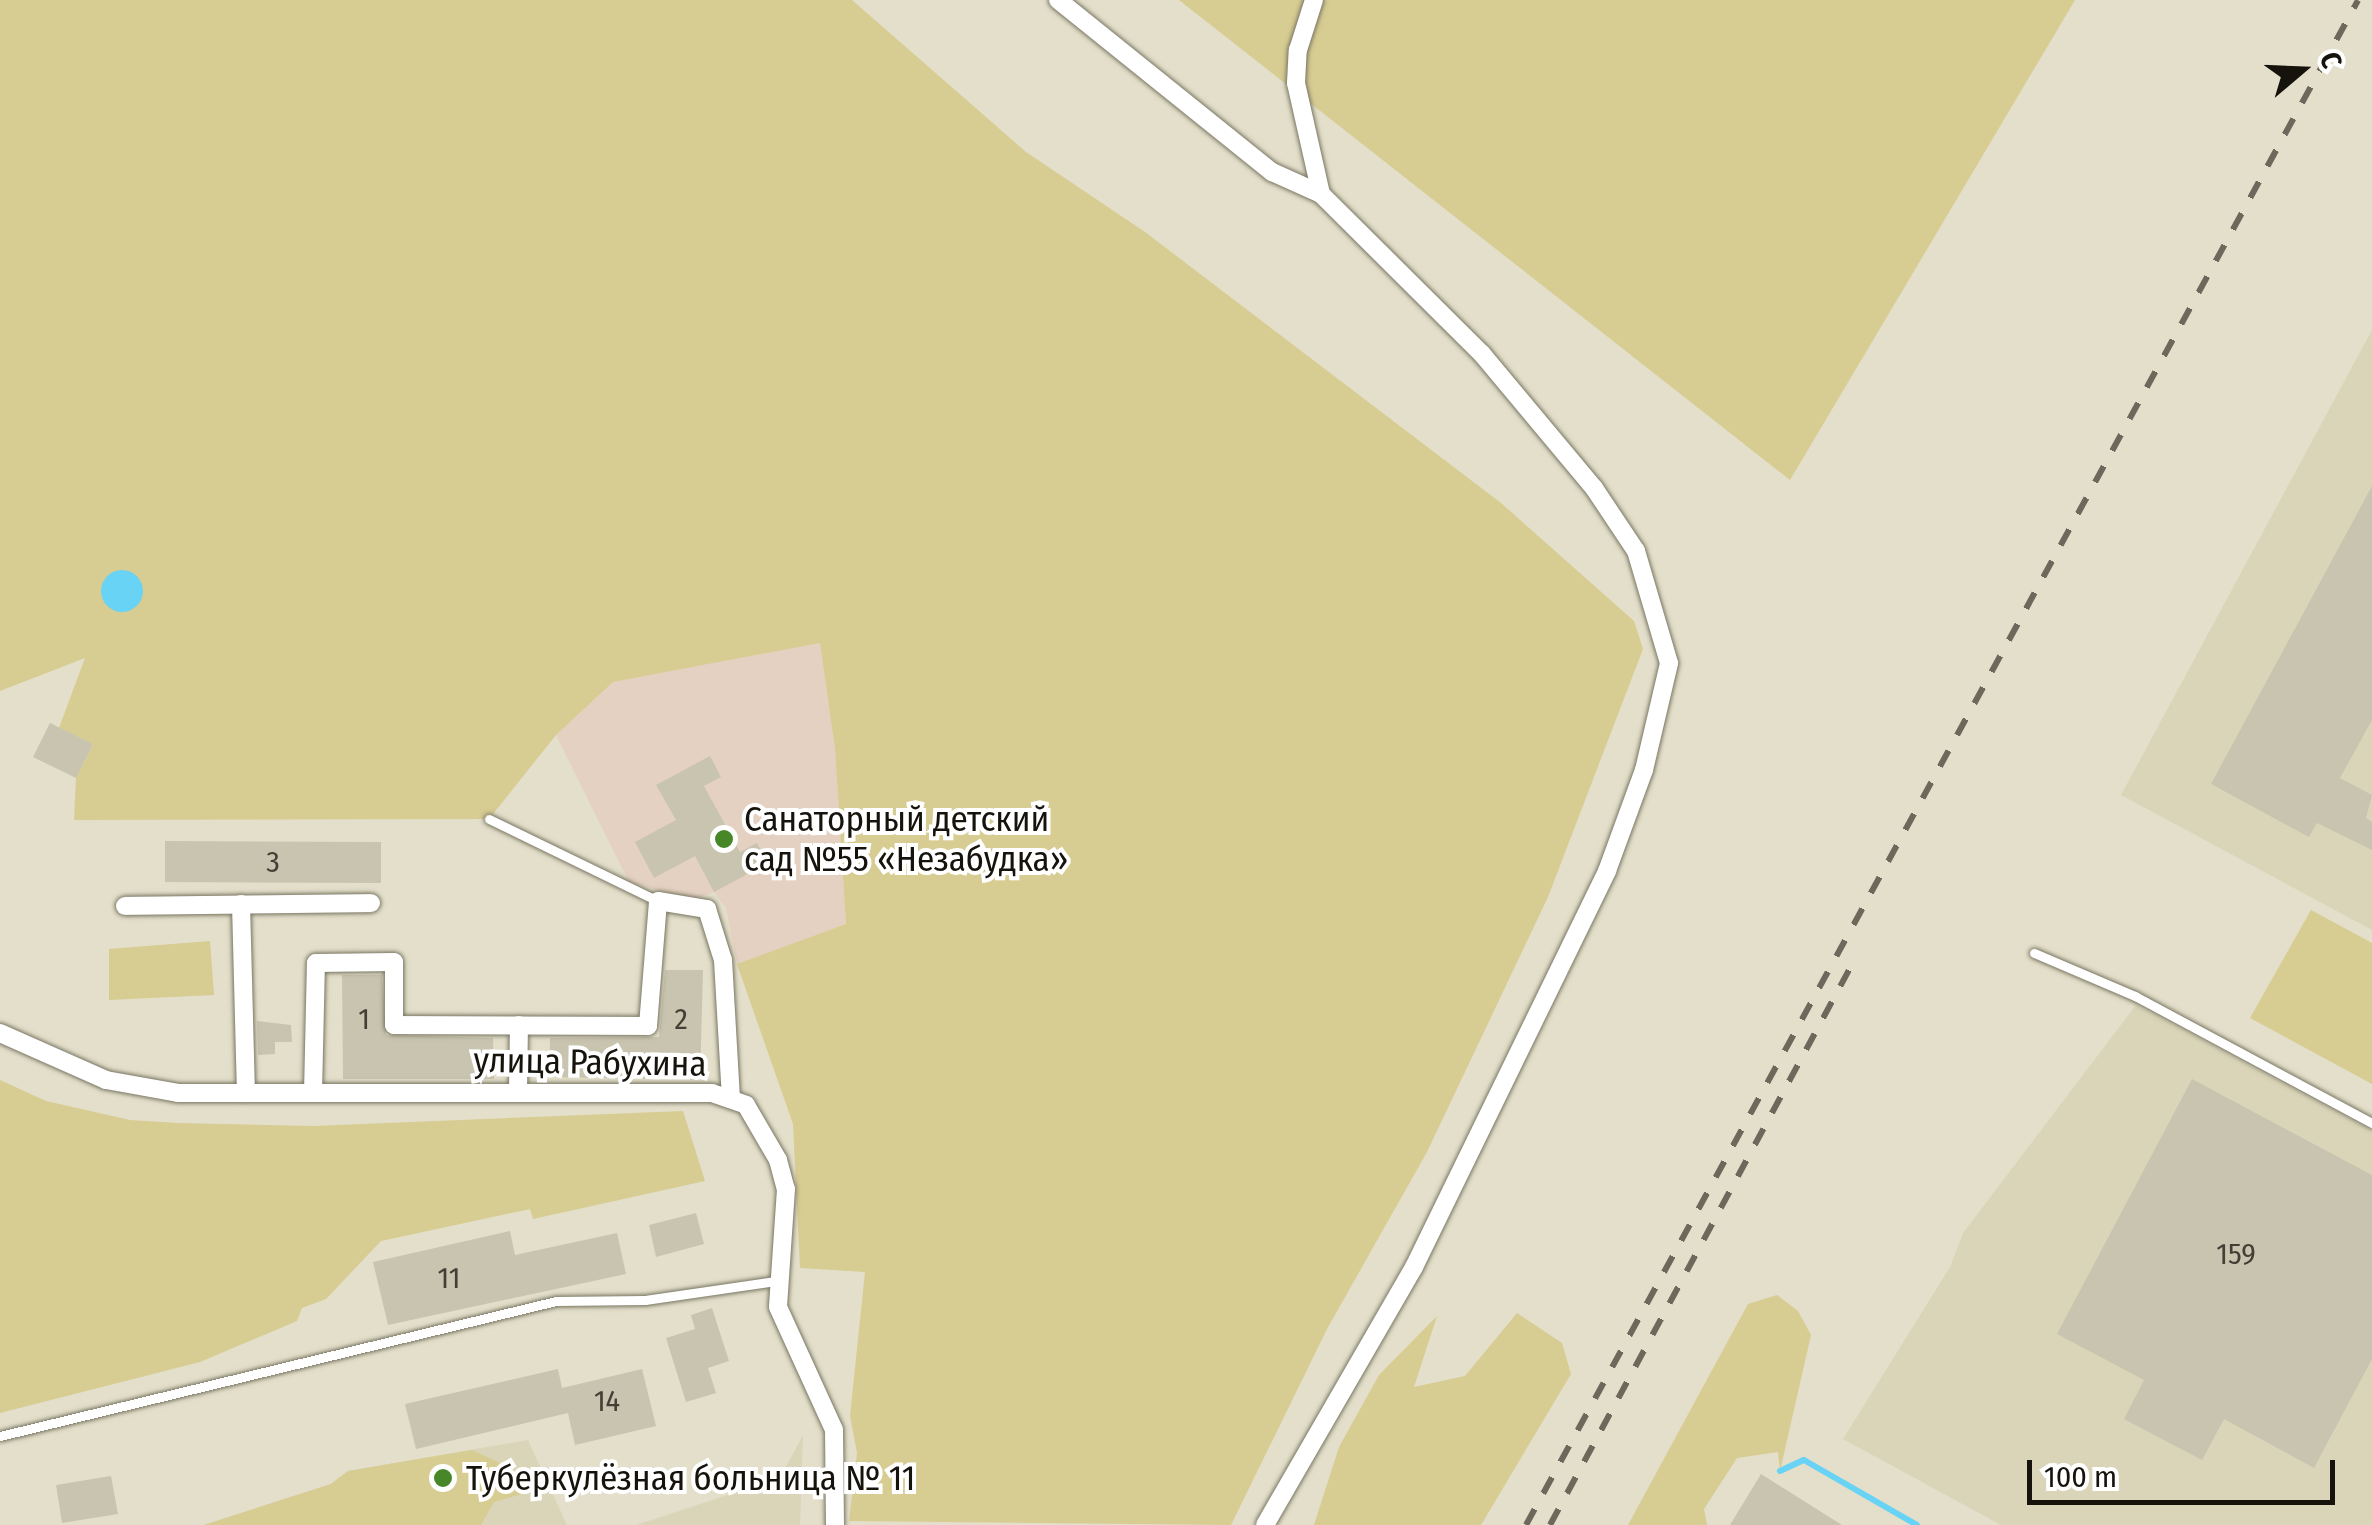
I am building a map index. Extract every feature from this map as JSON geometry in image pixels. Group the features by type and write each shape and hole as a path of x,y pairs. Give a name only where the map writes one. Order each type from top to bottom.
{"street":[{"path":"1058,0 1272,172 1321,194 1482,354 1594,488 1636,550 1669,662 1644,770 1607,871 1414,1267 1264,1525"},
{"path":"1314,0 1298,50 1296,82 1321,194"},
{"path":"314,1093 316,963 394,962 394,1025 648,1026 658,902 707,909 723,960 731,1097"},
{"path":"125,906 371,903"},
{"path":"241,904 246,1093"},
{"path":"518,1093 520,1026"},
{"name":"улица Рабухина","path":"0,1033 106,1080 178,1093 731,1097 760,1123 786,1189 776,1281 788,1339 834,1430 835,1525"}],"lane":[{"path":"490,819 658,902"},
{"path":"2034,953 2135,996 2372,1124"},
{"path":"0,1436 556,1301 645,1300 776,1281"}],"shaded area":[{"path":"0,0 852,0 1026,152 1145,232 1501,503 1634,621 1643,649 1548,897 1427,1152 1327,1329 1231,1525 849,1521 857,1453 850,1416 865,1272 800,1268 793,1124 737,964 846,924 835,749 820,643 613,682 556,735 489,819 74,820 76,778 93,744 59,728 85,658 0,691"},
{"path":"1179,0 2075,0 1790,480"},
{"path":"2372,330 2372,930 2121,795"},
{"name":"Санаторный детский сад №55 «Незабудка»","path":"820,643 835,749 846,924 737,964 726,908 714,892 692,900 629,882 556,735 613,682"},
{"path":"2311,910 2372,943 2372,1084 2250,1018"},
{"path":"210,941 214,995 109,1000 109,949"},
{"path":"2136,1005 2372,1131 2372,1525 2001,1525 1843,1439 1950,1267 1963,1233"},
{"path":"0,1080 46,1101 130,1120 178,1123 314,1126 683,1111 705,1181 533,1219 530,1209 381,1241 326,1299 302,1308 297,1321 200,1362 0,1413"},
{"path":"1777,1295 1798,1311 1811,1335 1780,1471 1778,1452 1737,1458 1704,1509 1707,1525 1628,1525 1748,1304"},
{"path":"1517,1313 1562,1343 1571,1374 1481,1525 1314,1525 1339,1447 1379,1375 1437,1316 1414,1387 1465,1376"},
{"name":"Туберкулёзная больница № 11","path":"803,1435 800,1525 636,1525 780,1478"},
{"name":"Туберкулёзная больница № 11","path":"528,1440 567,1525 204,1525 331,1484 348,1471"},
{"name":"Туберкулёзная больница № 11","path":"472,1450 511,1468 522,1494 494,1502 481,1525 204,1525 331,1484 348,1471"}],"water":[{"path":"122,570 137,576 143,591 137,606 122,612 107,606 101,591 107,576"}],"building":[{"path":"2372,486 2372,720 2340,778 2372,795 2366,818 2372,822 2372,850 2317,823 2309,837 2211,784"},
{"path":"50,723 93,744 76,778 33,757"},
{"path":"710,756 721,777 704,786 740,852 757,843 768,863 714,892 695,856 654,878 635,842 676,820 656,785"},
{"path":"165,841 381,842 381,883 165,882"},
{"path":"665,970 703,970 700,1080 549,1077 550,1038 659,1037"},
{"path":"342,975 382,975 386,1035 493,1038 494,1079 343,1079"},
{"path":"257,1021 291,1025 292,1042 275,1042 275,1054 258,1055"},
{"path":"2192,1079 2372,1175 2372,1359 2314,1468 2224,1419 2202,1460 2124,1419 2144,1380 2057,1334"},
{"path":"696,1213 704,1244 656,1257 649,1225"},
{"path":"510,1231 515,1255 617,1233 626,1274 388,1325 373,1262"},
{"path":"712,1308 729,1361 708,1368 716,1393 686,1402 666,1338 695,1329 691,1315"},
{"path":"558,1369 562,1388 642,1369 656,1426 575,1445 568,1413 416,1449 405,1404"},
{"path":"1761,1474 1842,1525 1730,1525"},
{"path":"111,1476 118,1514 62,1523 56,1485"}],"waterway":[{"path":"1780,1471 1804,1460 1917,1525"}],"railway":[{"path":"1526,1525 2358,0"},
{"path":"1550,1525 1856,957"}],"place":[{"name":"Санаторный детский сад №55 «Незабудка»","path":"724,839"},
{"name":"Туберкулёзная больница № 11","path":"443,1478"}]}
